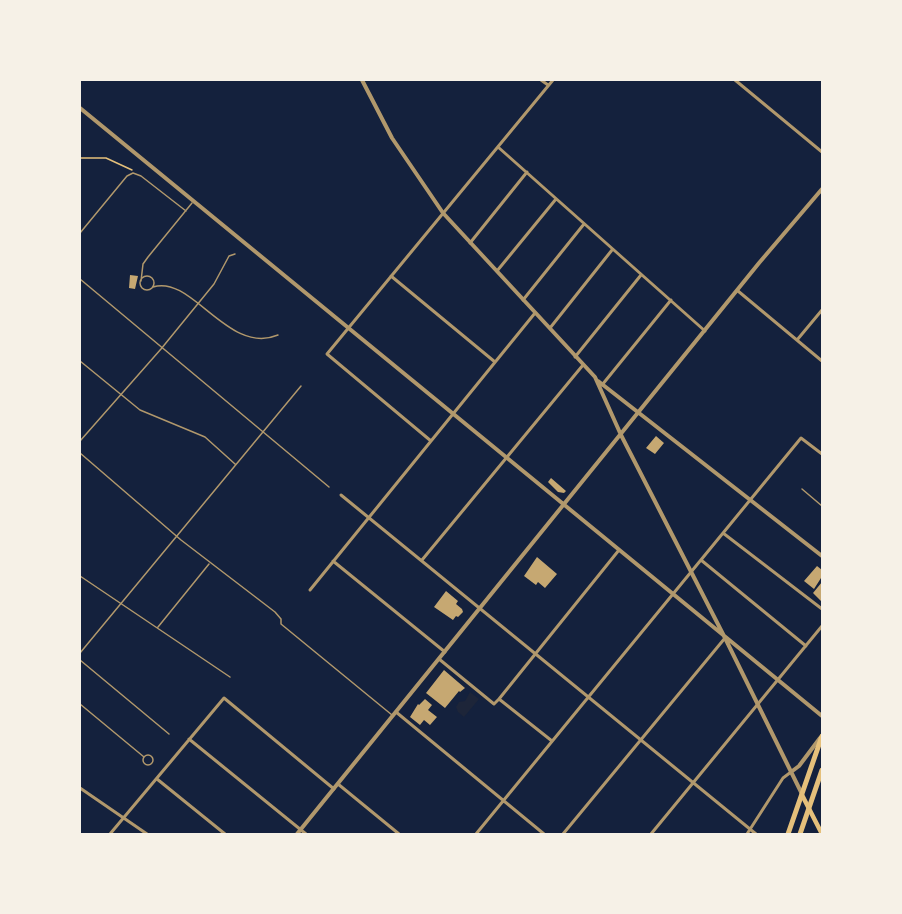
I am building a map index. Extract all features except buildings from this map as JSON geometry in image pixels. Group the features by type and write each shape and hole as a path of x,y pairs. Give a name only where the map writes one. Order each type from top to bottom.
{"highway":[{"path":"788,834 822,735"},
{"path":"800,834 822,771"}],"main road":[{"path":"802,795 822,834"}],"street":[{"path":"362,80 392,138 443,213 602,385 822,556"},
{"path":"541,80 548,85"},
{"path":"431,441 327,354 553,80"},
{"path":"735,80 822,152"},
{"path":"80,108 822,716"},
{"path":"498,146 705,331"},
{"path":"470,243 526,172"},
{"path":"297,834 822,189"},
{"path":"496,271 556,198"},
{"path":"523,300 584,224"},
{"path":"550,328 612,250"},
{"path":"575,357 641,275"},
{"path":"391,276 495,362"},
{"path":"738,291 822,360"},
{"path":"602,385 670,300"},
{"path":"797,340 822,310"},
{"path":"310,590 535,313"},
{"path":"421,561 583,364"},
{"path":"595,377 621,435 802,795"},
{"path":"476,834 801,438 822,454"},
{"path":"341,495 756,834"},
{"path":"723,533 822,609"},
{"path":"439,659 494,704 619,550"},
{"path":"701,560 806,646"},
{"path":"333,561 445,652"},
{"path":"651,834 822,626"},
{"path":"563,834 725,638"},
{"path":"110,834 224,698 334,789"},
{"path":"500,699 552,742"},
{"path":"395,714 544,834"},
{"path":"747,834 783,778 799,766 822,735"},
{"path":"189,739 306,834"},
{"path":"157,778 225,834"},
{"path":"338,784 399,834"},
{"path":"80,788 147,834"}],"lane":[{"path":"80,233 127,176 133,173 141,176 186,211"},
{"path":"194,201 143,264 141,286 144,289 171,286 242,335 261,340 278,335"},
{"path":"80,441 214,285 230,256 235,254"},
{"path":"141,281 147,276 152,278 153,287"},
{"path":"80,279 329,486"},
{"path":"80,361 120,395 147,414 205,437 235,464"},
{"path":"80,653 301,386"},
{"path":"80,453 210,563 275,612 281,619 281,624 395,714"},
{"path":"802,489 822,506"},
{"path":"157,628 210,563"},
{"path":"80,576 230,677"},
{"path":"80,660 169,734"},
{"path":"80,704 144,757"}],"path":[{"path":"80,158 106,158 119,162 141,176"}],"shaded area":[{"path":"470,692 479,699 464,717 456,707 459,702 465,701"}]}
